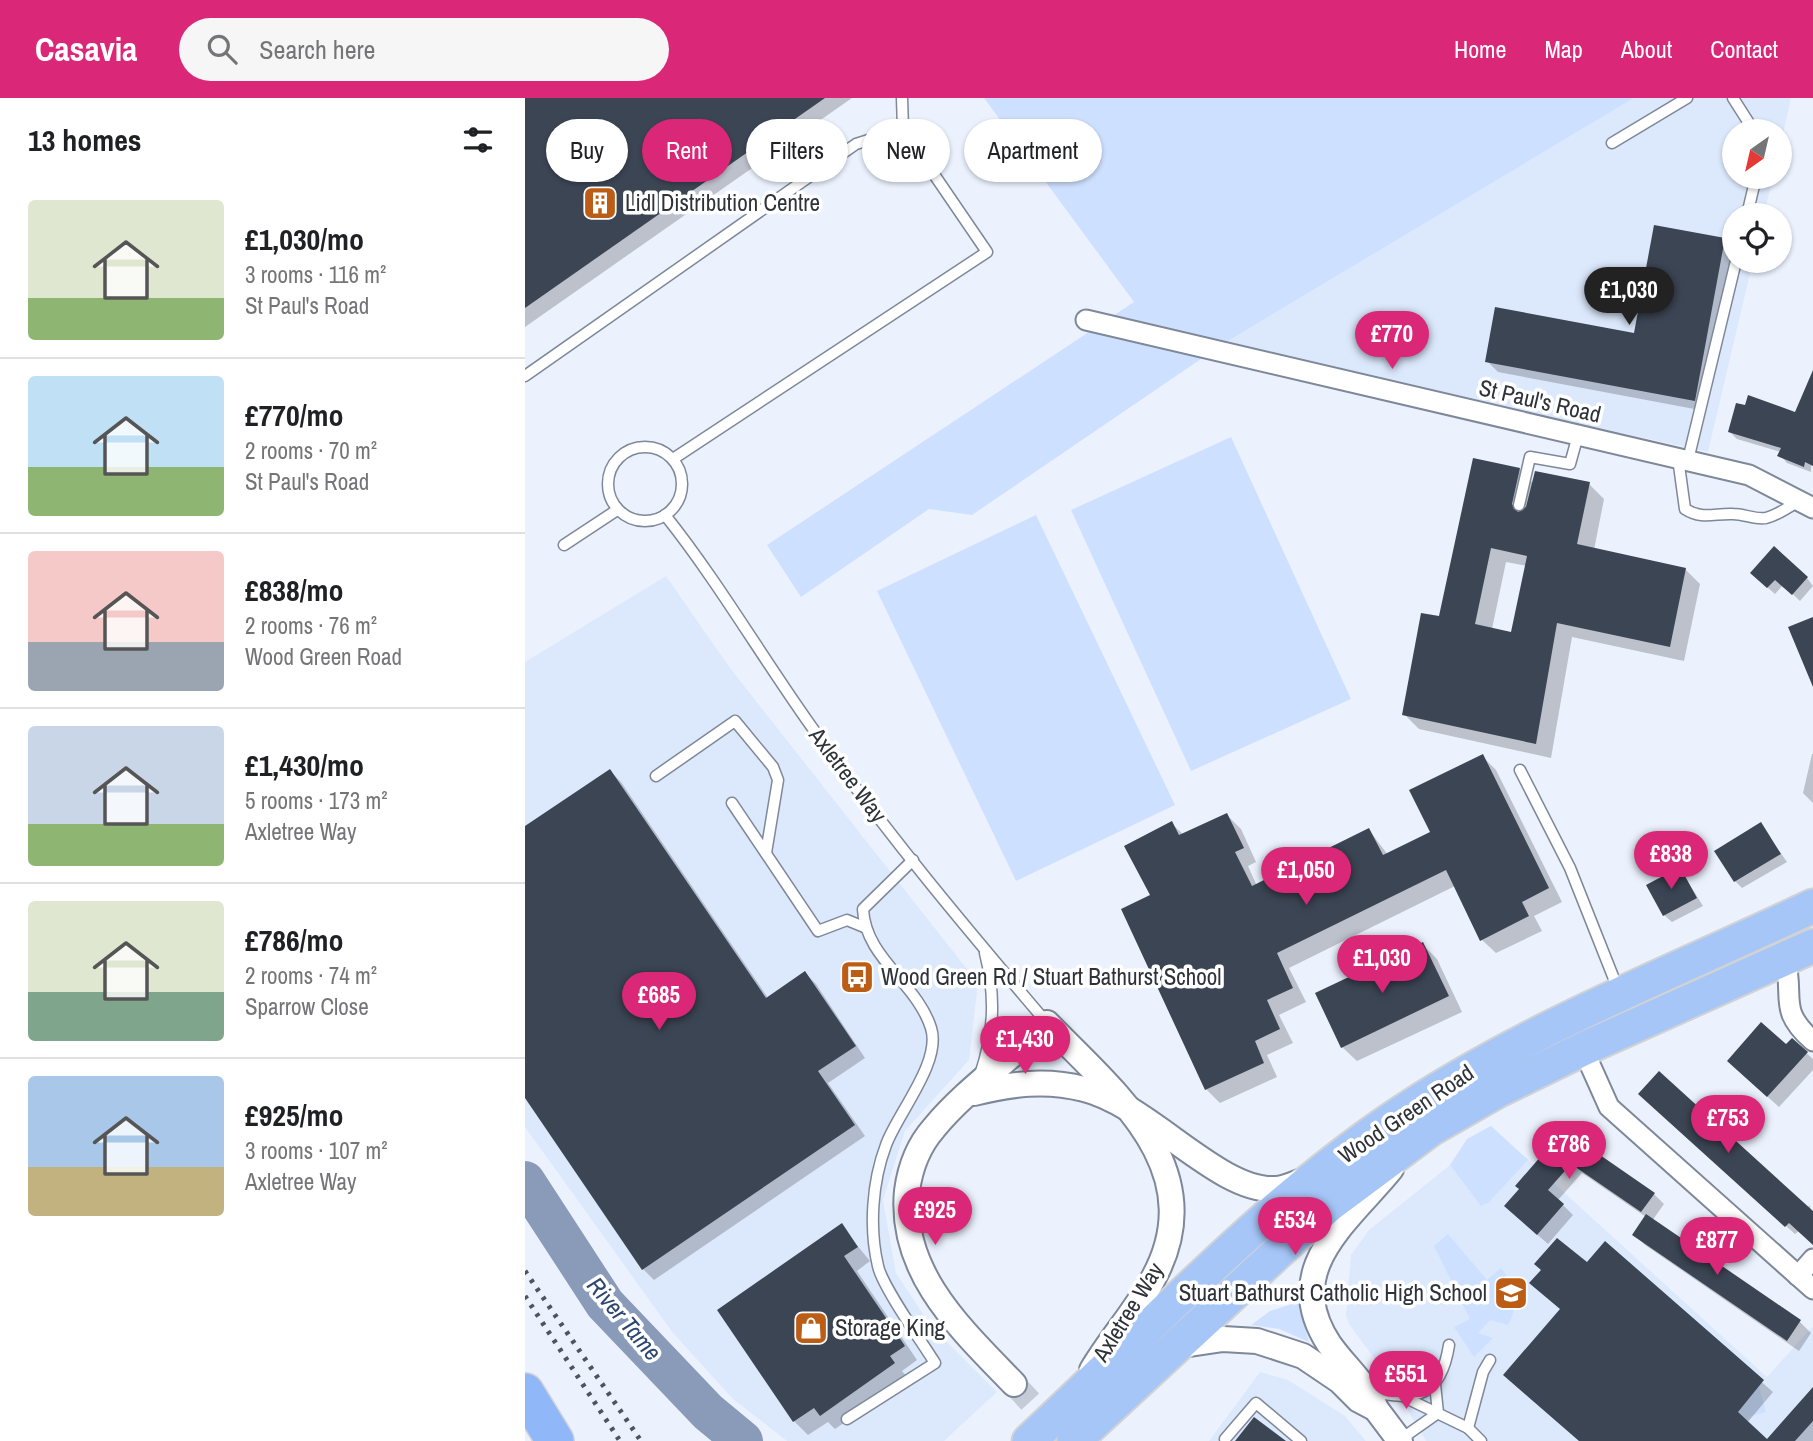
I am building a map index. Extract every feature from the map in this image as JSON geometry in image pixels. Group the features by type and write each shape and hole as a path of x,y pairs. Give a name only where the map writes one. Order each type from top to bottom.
{"highway":[{"name":"Wood Green Road","path":"1029,1441 1199,1280 1318,1175 1388,1122 1480,1064 1582,1011 1621,996 1813,906"},
{"name":"Wood Green Road","path":"1075,1441 1329,1205 1416,1139 1499,1090 1583,1049 1799,953"},
{"path":"525,1392 555,1441"}],"street":[{"name":"St Paul's Road","path":"1086,320 1749,475 1807,504"},
{"path":"1799,953 1787,1004 1795,1025 1813,1041"},
{"path":"1013,1384 967,1335 923,1276 911,1248 906,1225 908,1184 915,1157 931,1130 1048,1023"},
{"name":"Axletree Way","path":"1048,1023 1129,1108 1147,1133 1165,1169 1173,1215 1167,1247 1154,1277 1115,1331 1075,1398"},
{"path":"1583,1049 1609,1107 1813,1289"},
{"name":"Axletree Way","path":"969,1094 1033,1082 1087,1089 1129,1108 1241,1184 1274,1189 1318,1175"},
{"path":"1400,1440 1316,1324 1311,1284 1325,1247 1416,1139"},
{"path":"1798,1276 1813,1259"},
{"path":"1175,1346 1223,1339 1257,1341 1285,1349 1321,1367 1359,1400 1373,1400"}],"lane":[{"path":"902,98 903,119"},
{"path":"1612,143 1688,98"},
{"path":"1733,98 1746,119"},
{"path":"525,376 862,141"},
{"path":"673,459 987,251 939,182"},
{"path":"1733,273 1683,459 1685,509 1708,517 1730,514 1762,519 1807,504"},
{"path":"1519,505 1530,457 1570,464 1578,435"},
{"path":"641,446 652,447 673,459 680,470 680,495 665,515 640,521 617,510 607,488 608,477 619,456 641,446"},
{"path":"564,545 617,510"},
{"name":"Axletree Way","path":"665,515 691,547 816,734 984,950 1048,1023"},
{"path":"656,776 735,722 773,768 778,780 766,853"},
{"path":"1520,770 1570,867 1621,996"},
{"path":"732,803 818,931 847,920 864,927"},
{"path":"848,1419 935,1363 878,1269 872,1227 876,1180 886,1144 927,1068 932,1029 864,927 863,909 913,860"},
{"path":"969,1094 979,1076 992,1030 993,984 984,950"},
{"path":"1373,1400 1415,1396 1435,1384 1444,1368 1450,1345"},
{"path":"1468,1428 1483,1371 1490,1360"},
{"path":"1435,1384 1438,1413"},
{"path":"1406,1398 1468,1428 1481,1441"},
{"path":"1225,1439 1256,1403 1301,1441"},
{"path":"1400,1440 1438,1413"}],"shaded area":[{"path":"984,98 1634,98 1223,344 972,515 929,509 801,597 767,545 1134,302 1046,182 1102,182 1102,119 999,119"},
{"path":"1634,98 1791,98 1786,119 1722,119 1722,189 1770,189 1767,203 1722,203 1722,273 1750,273 1708,452 1223,344"},
{"path":"1231,437 1351,699 1191,771 1071,510"},
{"path":"1036,515 1175,805 1016,881 877,591"},
{"path":"666,576 730,668 978,983 969,1060 905,1131 883,1200 896,1273 931,1326 997,1392 944,1441 787,1441 733,1399 673,1333 525,1127 525,662"},
{"name":"Stuart Bathurst Catholic High School","path":"1491,1126 1767,1377 1813,1326 1813,1441 1426,1441 1387,1376 1349,1324 1346,1316 1351,1255 1369,1230 1455,1161 1467,1139"},
{"path":"1491,1126 1528,1160 1488,1203 1481,1206 1450,1165 1467,1139"},
{"path":"1448,1234 1487,1280 1501,1268 1513,1288 1515,1303 1512,1318 1508,1325 1490,1320 1478,1333 1493,1338 1474,1357 1454,1327 1470,1319 1434,1246"},
{"path":"1299,1304 1309,1342 1279,1329 1251,1325 1270,1311"},
{"path":"1260,1372 1288,1380 1345,1416 1366,1441 1209,1441"},
{"path":"1759,1387 1766,1412 1751,1416 1747,1421 1737,1413"}],"building":[{"name":"Lidl Distribution Centre","path":"525,98 825,98 795,119 746,119 746,153 732,163 732,119 642,119 642,182 705,182 525,308"},
{"path":"1654,225 1722,237 1722,254 1695,401 1485,362 1495,307 1634,333"},
{"path":"1813,370 1813,466 1805,462 1804,467 1777,456 1781,448 1728,432 1736,403 1745,405 1748,395 1795,412"},
{"path":"1473,458 1520,468 1512,504 1518,512 1526,507 1535,471 1590,482 1577,544 1686,568 1670,647 1557,623 1536,744 1402,715 1421,613 1439,616","holes":["1491,548 1527,556 1511,632 1475,624"]},
{"path":"1774,546 1808,577 1792,595 1775,580 1767,588 1750,573"},
{"path":"1813,617 1813,687 1788,627"},
{"path":"1483,754 1549,888 1522,902 1529,916 1480,941 1446,870 1277,953 1293,988 1267,1000 1280,1029 1255,1041 1264,1063 1205,1090 1121,909 1150,895 1124,846 1172,821 1179,835 1227,813 1244,848 1235,852 1252,886 1369,828 1383,855 1430,832 1409,790"},
{"path":"610,769 766,998 805,971 856,1046 818,1071 855,1125 642,1270 525,1098 525,826"},
{"path":"1761,822 1781,854 1734,882 1714,851"},
{"path":"1680,867 1697,898 1663,916 1646,885"},
{"path":"1423,942 1449,996 1341,1048 1315,993"},
{"path":"1761,1022 1786,1044 1792,1038 1808,1052 1767,1097 1727,1061"},
{"path":"1659,1071 1813,1211 1813,1245 1789,1223 1785,1227 1638,1094"},
{"path":"1558,1126 1655,1193 1641,1212 1571,1164 1548,1190 1564,1204 1537,1235 1504,1206 1519,1189 1515,1186 1548,1148 1544,1146"},
{"path":"1646,1214 1801,1320 1787,1341 1632,1235"},
{"name":"Storage King","path":"842,1223 858,1247 844,1256 905,1346 890,1356 895,1363 820,1416 814,1408 793,1422 717,1310"},
{"path":"1557,1238 1587,1262 1605,1241 1764,1380 1738,1412 1767,1439 1813,1387 1813,1421 1795,1441 1579,1441 1503,1375 1560,1309 1529,1283 1541,1270 1534,1264"},
{"path":"1254,1417 1286,1441 1235,1441"}],"waterway":[{"name":"River Tame","path":"525,1181 605,1304 708,1412 743,1441"}],"tunnel":[{"path":"1014,1384 1059,1433"}],"railway":[{"path":"525,1271 641,1441"},
{"path":"525,1296 620,1441"}],"place":[{"name":"Lidl Distribution Centre","path":"600,203"},
{"name":"Wood Green Rd / Stuart Bathurst School","path":"857,977"},
{"name":"Stuart Bathurst Catholic High School","path":"1511,1293"},
{"name":"Storage King","path":"811,1328"}]}
